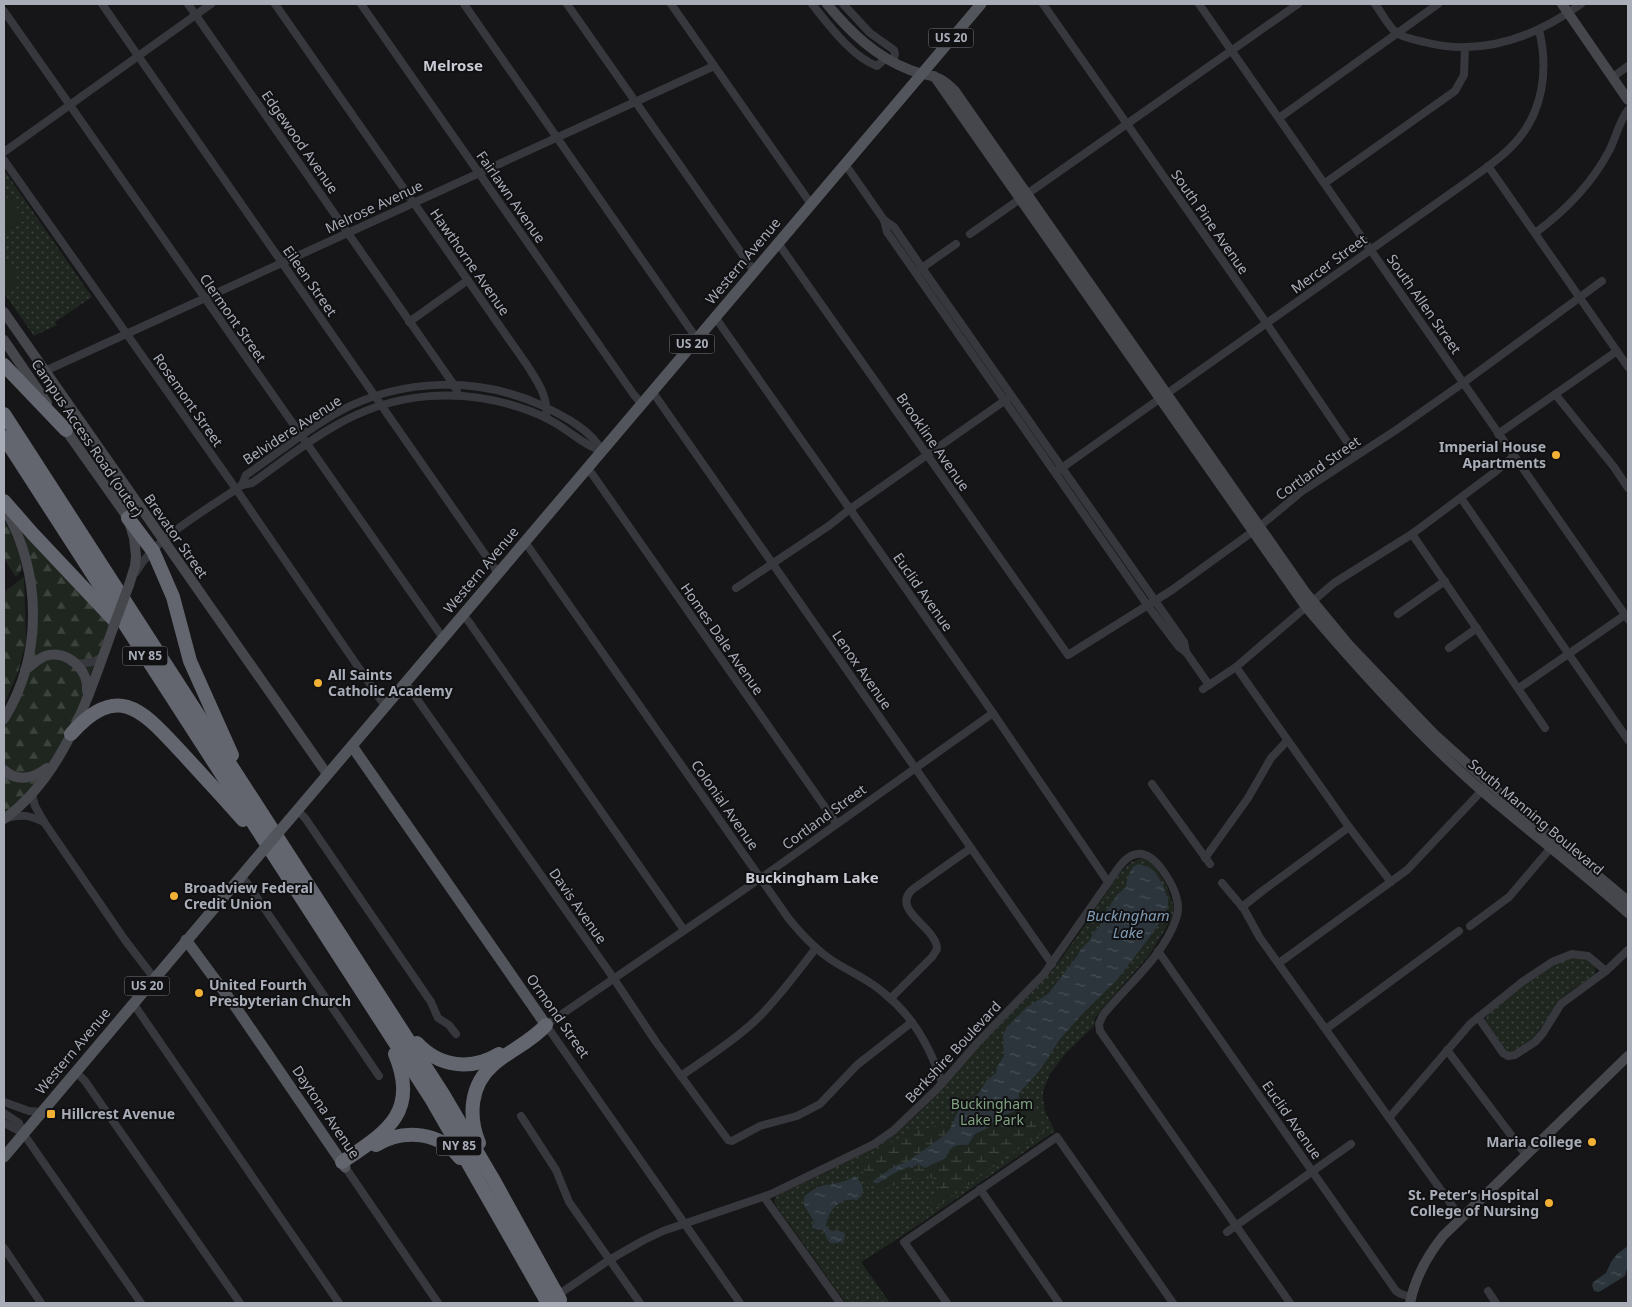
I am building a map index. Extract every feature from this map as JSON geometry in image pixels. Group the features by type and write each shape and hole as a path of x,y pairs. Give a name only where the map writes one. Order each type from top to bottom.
{"highway":[{"path":"4,365 66,430"},
{"name":"NY 85","path":"4,414 269,824 372,995 432,1100 504,1211 553,1300"},
{"name":"NY 85","path":"4,437 287,876 372,995"},
{"path":"4,501 32,534 111,616 182,713"},
{"path":"128,518 151,548 173,597 190,661 237,765 269,824"},
{"path":"71,734 91,715 106,708 128,707 142,713 154,722 238,814 287,876"},
{"path":"372,995 423,1049 435,1058 449,1063 465,1065 481,1063 498,1055 546,1025"},
{"path":"343,1165 388,1129 397,1114 403,1097 403,1079 398,1060 372,995"},
{"path":"504,1211 476,1136 472,1118 473,1102 478,1086 487,1071 536,1035 546,1025"},
{"path":"343,1165 392,1137 408,1134 432,1138 446,1144 457,1155 504,1211"}],"main road":[{"name":"Western Avenue","path":"4,1157 845,164 928,74 981,4"},
{"name":"Ormond Street","path":"352,746 546,1025"},
{"name":"Daytona Avenue","path":"186,940 242,1017 343,1165"}],"street":[{"name":"Eileen Street","path":"102,4 498,573"},
{"name":"Edgewood Avenue","path":"188,4 454,385 458,394"},
{"path":"4,152 211,4"},
{"name":"Hawthorne Avenue","path":"275,4 538,383 547,408 546,418"},
{"name":"Fairlawn Avenue","path":"361,4 642,404"},
{"path":"464,4 697,339"},
{"path":"567,4 754,271"},
{"path":"671,4 811,204"},
{"path":"812,4 837,34 862,58 876,66 889,60 895,54 894,50 870,33 843,4"},
{"name":"South Manning Boulevard","path":"827,4 862,41 889,60 910,70 928,74 946,82 955,90 980,134 1256,529 1309,604 1360,664 1431,737 1485,787 1554,844 1628,901"},
{"name":"South Pine Avenue","path":"1042,4 1267,324 1356,455"},
{"name":"South Allen Street","path":"1199,4 1627,617"},
{"path":"970,234 1298,4"},
{"path":"1375,4 1397,32 1409,38 1427,43 1465,47 1486,46 1506,42 1539,30 1581,4"},
{"path":"1279,118 1438,4"},
{"path":"1562,4 1628,100"},
{"name":"Clermont Street","path":"4,11 300,437 443,638"},
{"name":"Mercer Street","path":"1059,470 1504,154 1516,142 1529,123 1542,89 1545,70 1543,44 1539,30"},
{"path":"1324,183 1455,91 1464,75 1465,47"},
{"name":"Melrose Avenue","path":"44,371 714,66"},
{"path":"1613,77 1628,66"},
{"path":"1535,234 1562,212 1589,182 1608,153 1628,110"},
{"name":"Rosemont Street","path":"4,160 125,333 239,487 386,706"},
{"path":"845,164 884,220 894,227 919,270 1152,604 1184,642 1186,652 1206,687 1236,667 1346,575 1412,534 1496,472 1514,456"},
{"path":"1488,166 1628,367"},
{"name":"Brookline Avenue","path":"778,243 1068,656"},
{"path":"919,270 956,244"},
{"path":"409,322 468,280"},
{"name":"Cortland Street","path":"1068,656 1152,604 1256,529 1301,492 1463,383 1602,281"},
{"name":"Brevator Street","path":"4,312 327,774"},
{"name":"Euclid Avenue","path":"715,317 993,714 1108,882"},
{"name":"Campus Access Road (outer)","path":"4,340 128,518 134,538 136,556 131,581 86,702 71,734 32,794 5,818"},
{"path":"1498,434 1617,351"},
{"name":"Belvidere Avenue","path":"239,487 246,475 340,411 376,396 417,386 454,385 501,391 547,408 589,434 597,441 602,451"},
{"name":"Lenox Avenue","path":"652,391 1052,964"},
{"name":"Belvidere Avenue","path":"136,556 163,540 239,487 252,483 332,427 353,416 382,405 417,396 458,394 497,400 546,418 590,448 602,451"},
{"path":"1555,394 1614,467 1628,488"},
{"path":"736,588 830,525 1008,398"},
{"name":"Homes Dale Avenue","path":"588,468 836,823"},
{"path":"1461,498 1628,740"},
{"path":"4,507 15,528 26,559 32,588 34,614 32,638 25,670 15,698 4,720"},
{"path":"1412,534 1546,728"},
{"name":"Colonial Avenue","path":"525,542 789,919 816,948 891,998 912,1022 927,1047 942,1084"},
{"name":"Belvidere Avenue","path":"131,581 151,548"},
{"path":"1398,614 1445,582"},
{"path":"463,615 684,930"},
{"path":"1519,688 1627,617"},
{"path":"1449,648 1477,628"},
{"path":"25,670 40,659 52,655 59,655 77,664 87,681 86,702"},
{"path":"77,664 93,662 102,657"},
{"path":"1236,667 1287,741 1391,882"},
{"name":"Davis Avenue","path":"405,682 614,979 656,1042 728,1139 733,1141 760,1126 797,1116 820,1104 857,1065 912,1022"},
{"name":"Cortland Street","path":"546,1025 761,878 836,823 993,714"},
{"path":"1152,784 1207,861 1248,798 1271,758 1287,741"},
{"path":"4,770 8,774 19,778 29,778 37,776 53,764"},
{"path":"1279,964 1391,882 1420,858 1485,787"},
{"path":"32,794 35,806 44,822 125,940 154,978"},
{"path":"297,810 305,818 431,1002 438,1018 449,1025 456,1034"},
{"path":"5,818 29,815 44,822"},
{"path":"1242,907 1349,827"},
{"path":"1470,926 1509,896 1554,844"},
{"name":"South Manning Boulevard","path":"1554,844 1628,913"},
{"path":"891,998 932,957 937,949 934,938 907,907 906,900 909,893 972,848"},
{"name":"Berkshire Boulevard","path":"553,1300 609,1260 653,1235 764,1197 880,1140 903,1122 942,1084 978,1042 1031,988 1052,964 1108,882 1125,861 1133,855 1139,854 1146,855 1154,860 1168,878 1178,901 1178,913 1172,928 1158,951 1107,1010 1099,1024 1102,1034 1236,1226"},
{"path":"241,876 379,1076"},
{"path":"1222,883 1242,907 1279,964 1461,1218"},
{"path":"1326,1029 1459,931"},
{"path":"681,1076 736,1038 754,1022 775,1000 816,948"},
{"path":"1478,1016 1503,1053 1514,1056 1541,1036 1564,1001 1606,971 1628,950"},
{"name":"Euclid Avenue","path":"1158,951 1396,1291 1410,1300"},
{"path":"1388,1118 1478,1016 1522,982 1564,956 1572,954 1586,955 1606,971"},
{"path":"133,1003 340,1303"},
{"name":"Ormond Street","path":"546,1025 740,1303"},
{"path":"1447,1050 1526,1155"},
{"path":"1410,1300 1416,1279 1429,1255 1443,1236 1628,1056"},
{"path":"76,1072 85,1081 240,1303"},
{"path":"4,1102 29,1111 42,1112"},
{"path":"4,1112 19,1123 23,1134 140,1303"},
{"path":"521,1116 556,1170 569,1202 640,1303"},
{"path":"4,1123 23,1134"},
{"path":"947,1303 904,1242 1056,1137 1173,1303"},
{"path":"1227,1232 1351,1144"},
{"name":"Daytona Avenue","path":"343,1165 438,1303"},
{"path":"980,1190 1059,1303"},
{"path":"764,1197 840,1303"},
{"path":"1236,1226 1290,1303"},
{"path":"4,1248 41,1303"},
{"path":"1488,1291 1496,1303"}],"green space":[{"path":"4,170 92,297 55,322 57,325 34,336 4,293"},
{"path":"10,196 25,220 4,233 4,200"},
{"path":"4,259 21,284 8,294 4,287"},
{"path":"4,519 20,559 21,570 16,577 4,559"},
{"path":"21,529 110,622 89,678 88,687 60,754 4,819 4,718 25,670 32,568"},
{"path":"24,577 26,641 18,672 4,705 4,592"},
{"name":"Buckingham Lake Park","path":"1142,858 1148,860 1155,867 1166,884 1174,907 1173,916 1150,954 1095,1018 1094,1026 1066,1053 1050,1074 1043,1091 1043,1098 1045,1111 1055,1131 861,1262 890,1303 846,1303 777,1207 774,1202 776,1196 882,1143 908,1123 1044,980 1070,946 1119,874 1131,862"},
{"path":"1571,957 1584,959 1592,963 1596,970 1595,975 1564,997 1531,1041 1515,1051 1507,1051 1485,1021 1488,1014 1522,986"},
{"path":"1033,1104 1045,1131 931,1211 929,1206 939,1193 941,1182 927,1176 874,1192 858,1164 909,1132 947,1124 968,1127"}],"water":[{"name":"Buckingham Lake","path":"1139,864 1149,867 1155,872 1163,885 1168,900 1168,907 1155,930 1116,981 1060,1039 1040,1070 1019,1094 1017,1109 999,1117 988,1128 975,1134 968,1145 954,1147 949,1151 946,1158 925,1168 918,1164 912,1168 909,1167 878,1183 874,1183 873,1181 895,1166 908,1161 945,1135 950,1129 958,1111 979,1093 986,1081 996,1073 997,1067 1004,1056 1003,1035 1007,1027 1027,1007 1048,994 1100,926 1104,915 1117,895 1126,887 1132,868"},
{"path":"855,1176 862,1185 862,1195 857,1200 840,1203 832,1211 826,1227 833,1232 836,1229 845,1234 844,1241 831,1243 823,1230 812,1228 812,1225 815,1223 804,1205 804,1197 817,1188 843,1182"},
{"path":"1628,1246 1628,1265 1625,1276 1599,1292 1594,1291 1593,1282 1606,1273 1617,1254"}],"place":[{"name":"Imperial House Apartments","path":"1556,455"},
{"name":"All Saints Catholic Academy","path":"318,683"},
{"name":"Broadview Federal Credit Union","path":"174,896"},
{"name":"United Fourth Presbyterian Church","path":"199,993"},
{"name":"Hillcrest Avenue","path":"51,1114"},
{"name":"Maria College","path":"1592,1142"},
{"name":"St. Peter’s Hospital College of Nursing","path":"1549,1203"}],"district":[{"name":"Melrose","path":"453,66"},
{"name":"Buckingham Lake","path":"812,878"}]}
